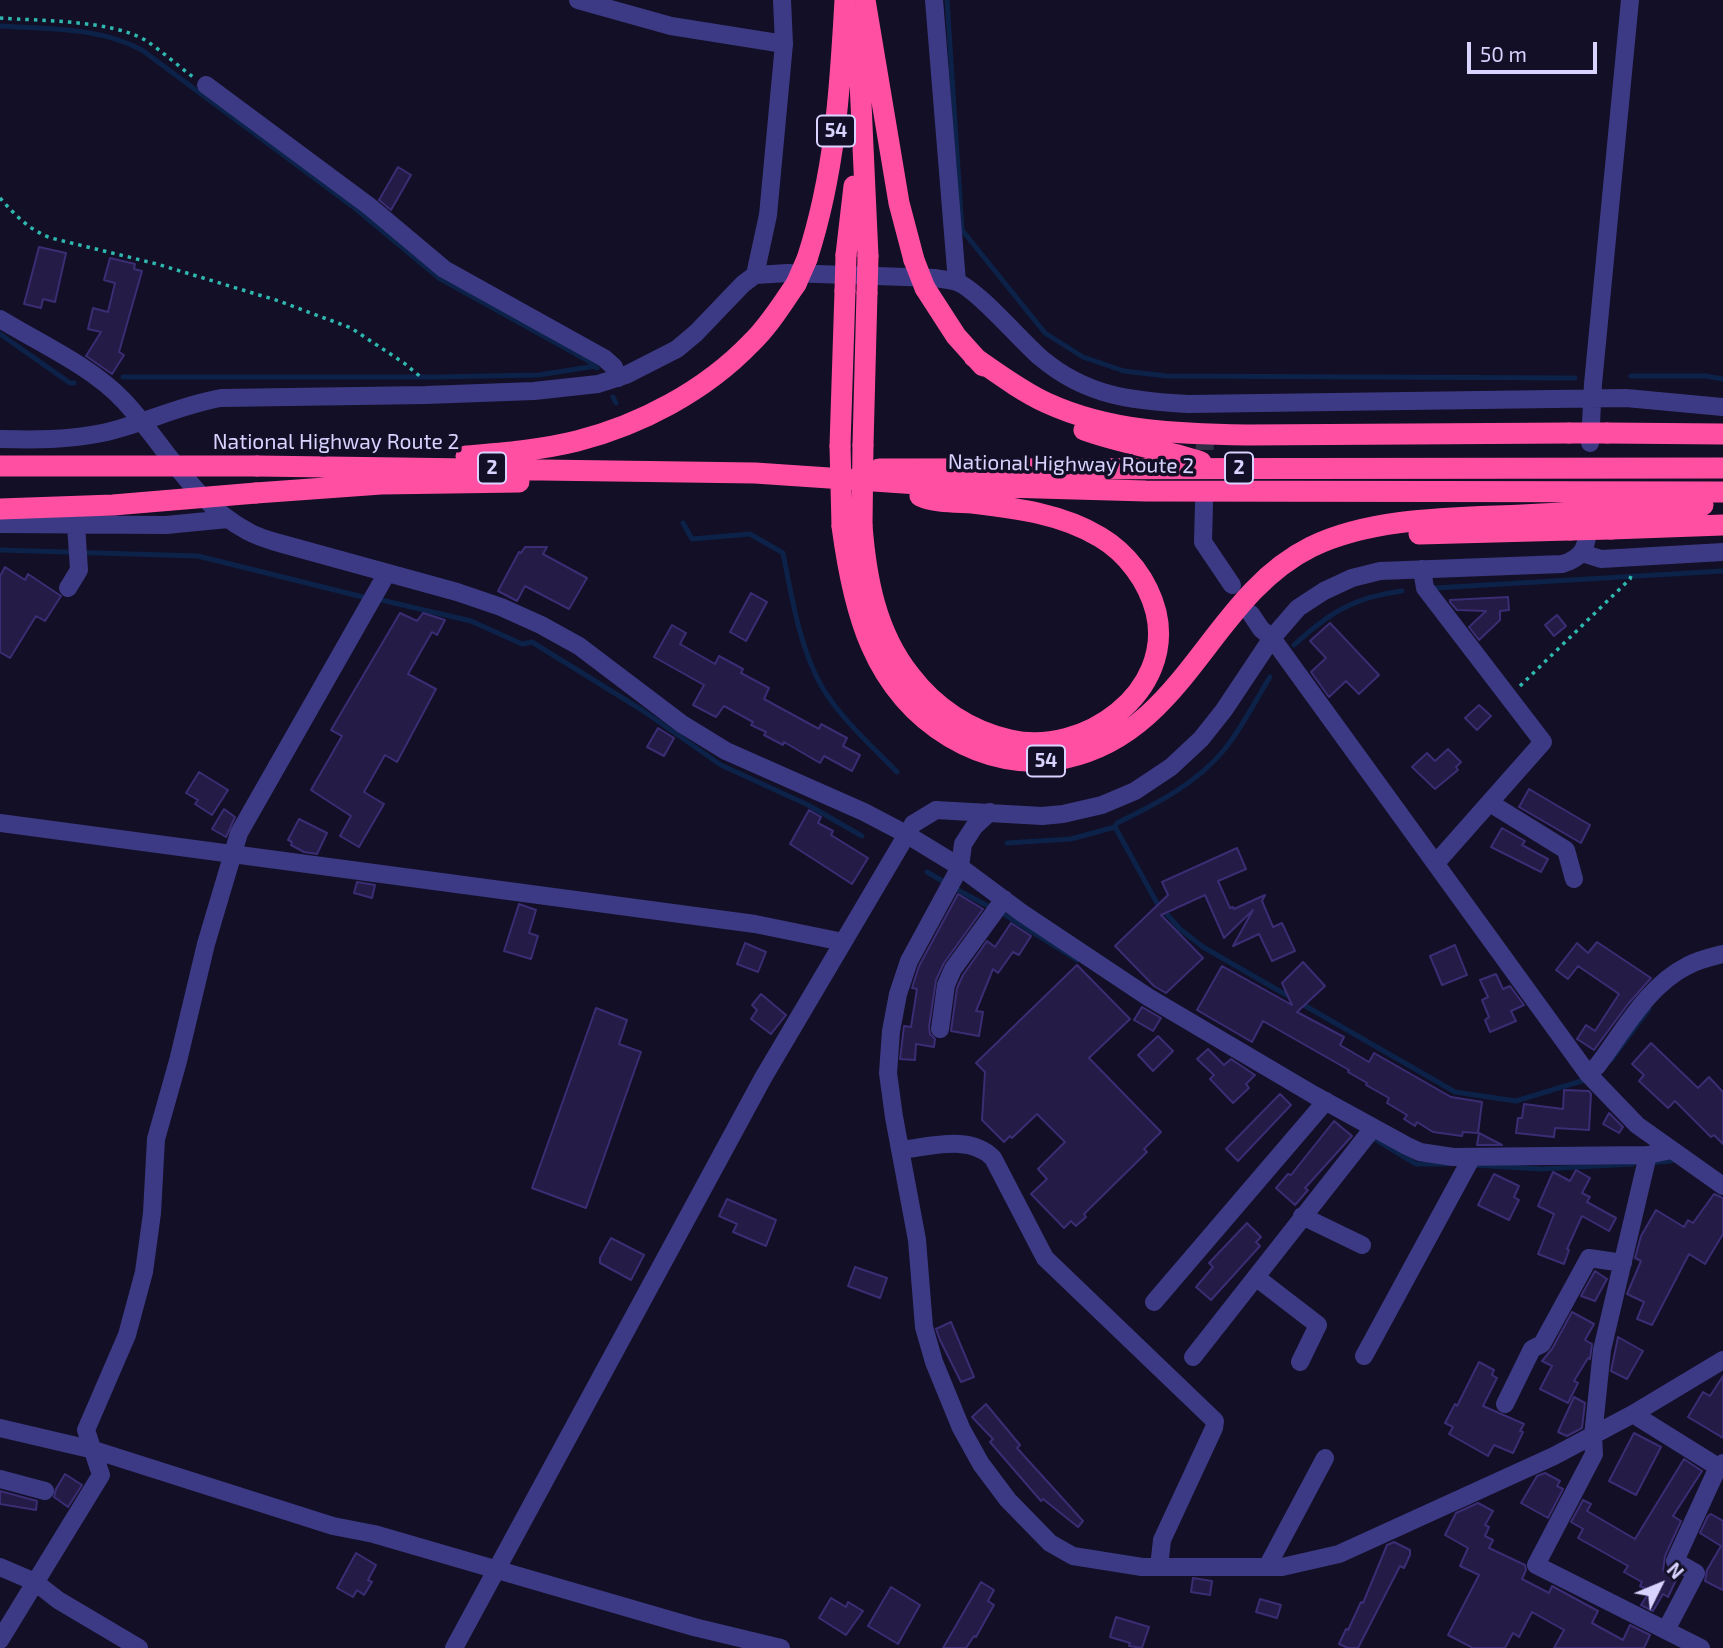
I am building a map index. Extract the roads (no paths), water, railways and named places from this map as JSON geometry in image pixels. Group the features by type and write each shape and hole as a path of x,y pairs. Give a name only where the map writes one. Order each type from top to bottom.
{"highway":[{"name":"54","path":"349,466 546,448 594,436 630,423 683,396 729,363 760,333 796,284 807,259 825,199 831,166 840,89 845,0"},
{"name":"54","path":"856,0 860,125 846,256 840,446 852,525 850,583 864,631 887,676 903,696 939,730 962,744 1007,760 1031,762 1075,757 1107,744 1135,726 1170,695 1251,593 1268,577 1310,548 1333,538 1427,521 1723,504"},
{"path":"865,0 899,203 914,260 939,313 974,357 1021,398 1076,427 1114,440 1172,452 1220,468"},
{"path":"860,125 868,256 863,445 852,525 884,631 908,674 942,708 963,723 1012,741 1060,740 1105,722 1122,709 1146,680 1154,662 1158,641 1153,601 1134,567 1101,538 1077,525 1051,516 925,498 884,482"},
{"path":"974,357 1047,403 1107,424 1136,429 1248,435 1569,433 1599,438 1723,434"},
{"name":"National Highway Route 2","path":"0,466 349,466 755,472 934,468 1723,468"},
{"path":"0,509 113,505 381,484 541,482 635,470"},
{"name":"National Highway Route 2","path":"755,472 933,485 1146,491 1723,492"},
{"path":"1310,548 1334,541 1371,536 1579,527 1611,529 1723,525"}],"street":[{"path":"578,0 671,26 784,44"},
{"path":"755,275 768,215 784,44 782,0"},
{"path":"934,0 957,282"},
{"path":"1599,438 1592,400 1630,0"},
{"path":"206,85 369,206 444,269 604,358 614,367 618,378"},
{"path":"0,439 78,438 141,421 196,402 222,398 534,391 598,384 652,363 677,349 755,275 788,273 922,278 957,282 971,291 1043,360 1088,387 1124,398 1150,402 1205,404 1649,399 1723,407"},
{"path":"0,319 103,383 123,400 190,484 228,519 250,533 457,592 501,607 541,625 579,646 682,724 726,751 864,812 960,867 1148,997 1370,1132 1419,1152 1469,1162 1648,1160 1671,1150"},
{"path":"1205,404 1205,424"},
{"path":"1204,504 1203,542 1232,585"},
{"path":"0,524 166,525 228,519"},
{"path":"68,588 79,570 76,524"},
{"path":"454,1648 764,1078 913,824 936,810 1042,816 1063,814 1102,805 1135,791 1171,767 1201,739 1272,638 1298,608 1333,587 1352,578 1380,571 1562,564 1577,559 1582,553 1588,539 1579,527"},
{"path":"1582,553 1601,559 1723,552"},
{"path":"1422,569 1425,588 1543,743 1436,863"},
{"path":"0,1640 101,1475 86,1430 127,1335 144,1272 152,1213 156,1139 206,944 239,833 387,573"},
{"path":"1251,614 1261,629 1272,638 1591,1076 1637,1125 1723,1186"},
{"path":"1490,803 1566,850 1574,878"},
{"path":"990,812 974,827 963,844 960,867 909,961 898,994 891,1031 888,1073 917,1240 924,1327 934,1362 961,1428 981,1464 1008,1500 1043,1536 1065,1553 1142,1567 1282,1567 1339,1554 1593,1436 1723,1360"},
{"path":"0,823 755,924 843,942"},
{"path":"940,1028 946,985 953,969 1004,899"},
{"path":"1591,1076 1663,982 1688,965 1723,954"},
{"path":"1154,1302 1323,1105"},
{"path":"1193,1357 1370,1132"},
{"path":"900,1150 966,1143 987,1151 1045,1258 1214,1421 1214,1428 1161,1541 1159,1567"},
{"path":"1648,1160 1602,1350 1593,1436 1594,1454 1536,1565 1701,1648"},
{"path":"1364,1356 1469,1162"},
{"path":"1302,1216 1362,1245"},
{"path":"1505,1404 1532,1349 1542,1344 1589,1258 1623,1263"},
{"path":"1257,1278 1318,1325 1300,1362"},
{"path":"1633,1414 1721,1465 1675,1561 1696,1573 1665,1630"},
{"path":"0,1428 94,1450 333,1527 373,1534 496,1572 694,1627 781,1648"},
{"path":"1267,1567 1325,1458"},
{"path":"0,1479 45,1491"},
{"path":"0,1567 35,1582 58,1600 139,1648"}],"waterway":[{"path":"947,0 962,230 1045,333 1083,357 1124,371 1167,376 1575,378"},
{"path":"0,26 91,33 126,42 142,50 356,209 439,278 597,368"},
{"path":"0,334 70,383 74,383"},
{"path":"123,377 539,375 596,366"},
{"path":"1631,376 1706,376 1723,379"},
{"path":"613,397 616,403"},
{"path":"683,523 692,539 750,534 783,553 802,638 822,687 847,721 897,772"},
{"path":"0,550 198,556 367,598"},
{"path":"1435,588 1723,571"},
{"path":"1294,645 1343,608 1370,597 1402,591"},
{"path":"377,599 471,621 522,644 532,642 642,710 721,765 808,805 862,836"},
{"path":"1115,827 1117,823 1175,792 1213,762 1237,733 1270,677"},
{"path":"1007,843 1071,839 1115,827 1157,903 1180,929 1203,947 1455,1092 1516,1101 1588,1079"},
{"path":"927,872 946,883"},
{"path":"956,889 988,906"},
{"path":"1005,915 1077,960"},
{"path":"1611,1060 1649,1009"},
{"path":"1370,1136 1416,1164 1447,1164"},
{"path":"1649,1163 1671,1161"},
{"path":"1471,1165 1542,1169 1633,1164"}],"tunnel":[{"path":"1204,504 1205,424"}]}
